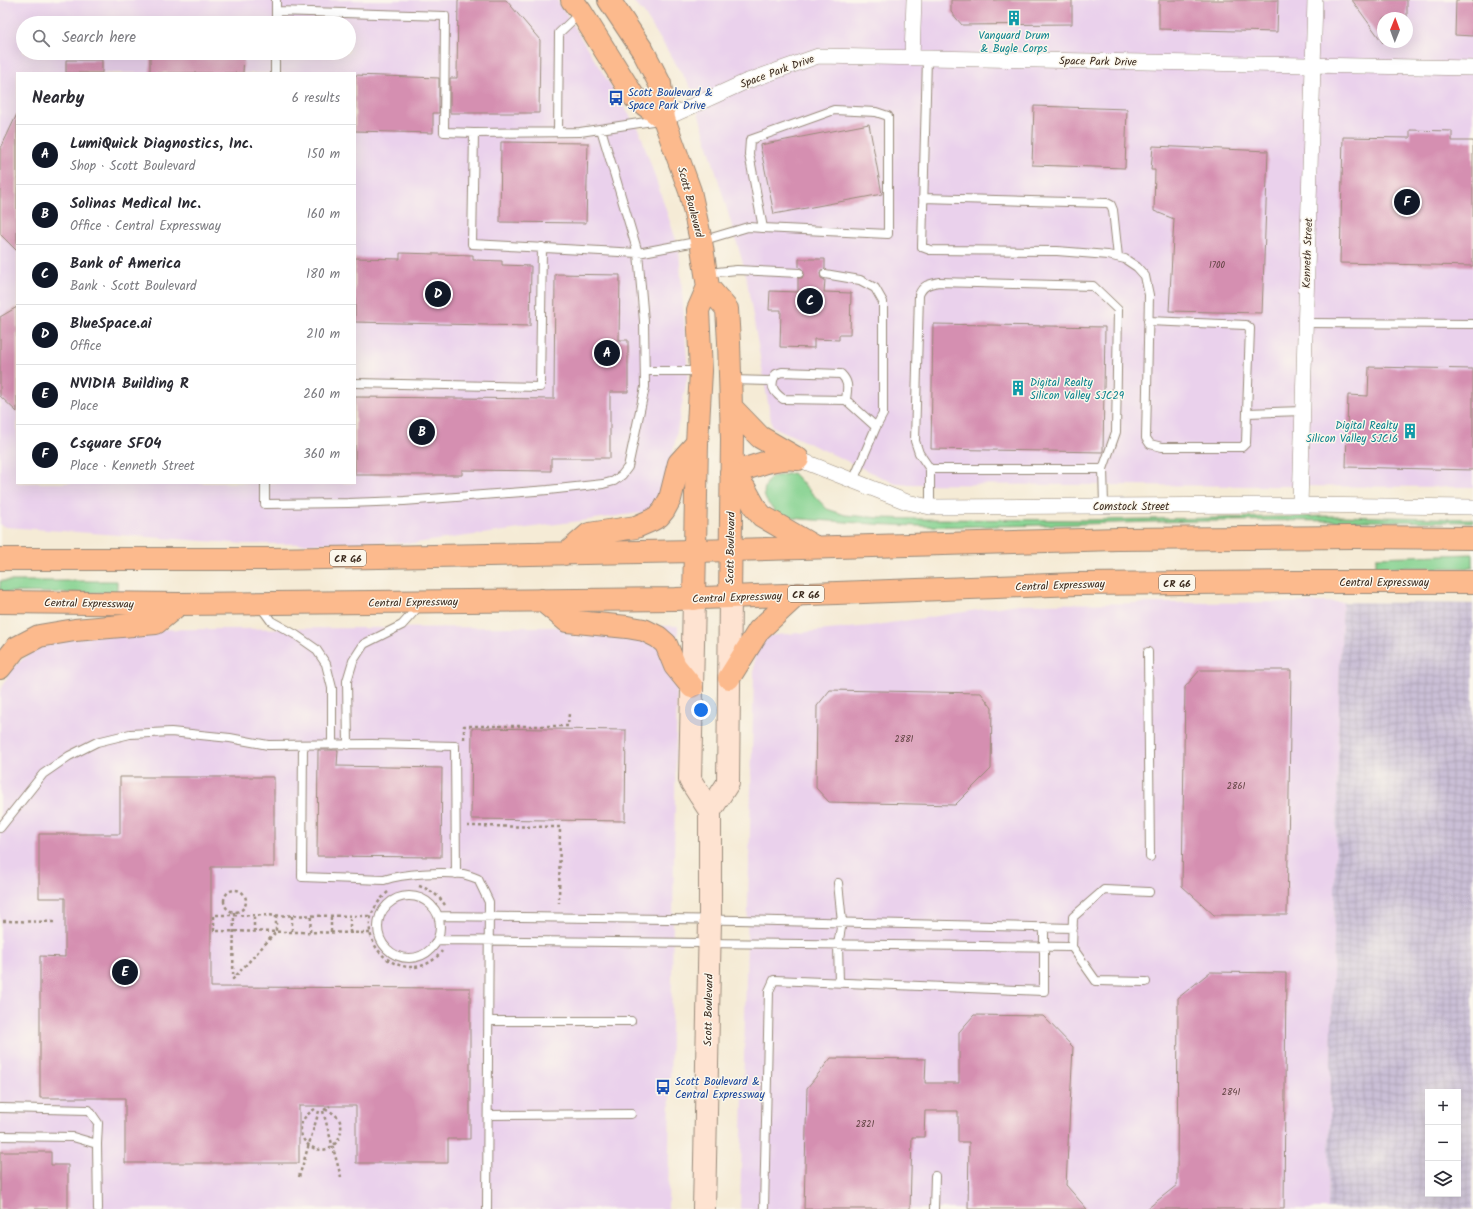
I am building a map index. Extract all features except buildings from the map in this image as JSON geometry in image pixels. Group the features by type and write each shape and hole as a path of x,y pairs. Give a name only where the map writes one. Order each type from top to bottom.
{"main road":[{"name":"Scott Boulevard","path":"609,0 643,51 660,84 664,119 690,191 701,241 707,280 727,309 731,407 728,783 710,811 710,944 704,1209"},
{"path":"577,6 634,97 664,119"},
{"path":"707,280 698,310 701,371 697,443 690,780 710,811"},
{"path":"731,407 760,437 798,460"},
{"path":"566,554 589,534 636,527 659,516 670,499 679,463 697,443"},
{"path":"798,460 787,458 769,461 748,469 731,473 745,489 762,516 815,547"},
{"name":"CR G6","path":"0,560 263,559 566,554 1118,540 1348,537 1473,538"},
{"name":"Central Expressway","path":"0,602 179,604 423,602 694,598 1078,584 1473,582"},
{"path":"729,678 758,630 798,594"},
{"path":"542,600 567,620 644,630 658,637 666,644 675,666 692,687"},
{"path":"0,668 16,648 39,636 75,630 156,623 179,604"}],"street":[{"path":"914,0 920,58"},
{"name":"Kenneth Street","path":"1300,505 1315,0"},
{"name":"Space Park Drive","path":"664,119 745,82 818,56 1473,68"},
{"name":"Comstock Street","path":"798,460 907,502 930,507 1300,505 1473,507"}],"lane":[{"path":"276,0 276,16"},
{"path":"558,132 558,33 577,6"},
{"path":"276,11 445,16 444,132 580,132 664,119"},
{"path":"920,58 923,198 922,247 930,250 1057,250 1100,254 1125,259 1137,267 1145,276 1149,295 1148,321 1146,438 1150,444 1162,448 1242,447 1246,443 1250,328 1246,325 1148,321"},
{"path":"275,60 275,72"},
{"path":"474,133 472,244 638,253 701,241 748,227 763,228 888,234 888,116 876,112 834,110 750,140 749,154 763,228"},
{"path":"265,484 265,504 352,503 404,501 548,490 604,484 614,481 622,475 628,467 643,396 645,371 644,321 638,253 601,129"},
{"path":"923,198 1107,203 1111,205 1113,210 1118,258"},
{"path":"356,383 540,387 542,247"},
{"path":"707,280 737,270 798,273"},
{"path":"825,274 860,280 875,288 883,302 883,414 853,481"},
{"path":"930,507 930,469 920,453 915,441 919,295 921,290 926,285 939,282 1093,286 1118,310 1116,432 1103,468 1104,506"},
{"path":"1305,323 1473,324"},
{"path":"645,371 701,371"},
{"path":"846,400 846,379 841,374 782,372 776,374 772,381 773,388 777,395 783,399 846,400 876,427"},
{"path":"730,380 772,381"},
{"path":"1247,413 1303,411"},
{"path":"930,469 1103,468"},
{"path":"348,744 347,681 353,661 364,644 402,624 423,602"},
{"path":"258,603 271,621 296,635 316,649 326,664 332,688 332,745"},
{"path":"1148,652 1150,857"},
{"path":"0,828 43,774 69,756 98,742 130,734 171,732 268,745 348,744 455,746 456,874"},
{"path":"303,745 302,877 384,880 395,876 414,874 465,874 478,879 490,902 487,1209"},
{"path":"838,883 842,922 838,945 839,982"},
{"path":"1146,982 1096,981 1072,947 1073,917 1104,890 1149,892"},
{"path":"404,895 415,896 425,900 433,907 439,916 440,924 438,940 432,949 423,955 412,958 402,958 391,953 384,946 379,936 377,925 379,915 385,906 394,899 404,895"},
{"path":"439,916 842,922 1073,928"},
{"path":"764,1209 769,991 774,980 1044,991 1044,927"},
{"path":"438,940 1072,947"},
{"path":"489,1021 631,1021"},
{"path":"0,1108 89,1110 98,1123 98,1209"},
{"path":"488,1115 631,1114"},
{"path":"0,1136 73,1137 97,1144"},
{"path":"934,1209 935,1176"}],"path":[{"path":"464,741 464,726 568,726 569,713"},
{"path":"464,826 560,827 559,903"},
{"path":"415,885 428,889 439,897 447,908 450,916"},
{"path":"236,891 245,897 245,904 241,910 234,914 226,907 224,900 230,892 236,891"},
{"path":"389,891 378,900 369,925 370,933 375,946 389,961 410,967 420,966 430,962 439,955 446,947 448,940"},
{"path":"234,914 233,979 276,932 276,916"},
{"path":"370,933 214,931 214,915 371,916"},
{"path":"254,915 254,932"},
{"path":"292,916 292,932"},
{"path":"310,932 311,916"},
{"path":"331,916 331,932"},
{"path":"350,916 350,932"},
{"path":"3,921 56,922"},
{"path":"312,1106 315,1110"},
{"path":"300,1177 309,1146 323,1110 330,1106"},
{"path":"315,1110 323,1110 334,1113 341,1124 342,1132 340,1138 332,1146 323,1150 309,1146 302,1137 301,1125 308,1114 315,1110"},
{"path":"323,1110 341,1177"}],"shaded area":[{"path":"0,0 557,0 640,132 679,249 688,374 662,510 415,543 247,544 6,527 0,525"},
{"path":"632,0 1473,0 1473,487 896,484 772,426 745,270 691,88 644,13"},
{"path":"1343,602 1340,665 1328,1209 740,1209 755,637 870,626 1018,604"},
{"path":"1343,602 1473,604 1473,1209 1328,1209 1340,665"},
{"path":"678,626 668,1209 0,1209 0,692 11,669 59,630"}],"green space":[{"path":"793,473 827,509 845,515 881,518 1091,520 1339,516 1473,519 1473,522 1206,521 1015,526 914,526 790,518 772,514 775,510 767,502 764,494 768,481 771,477"},
{"path":"1473,554 1473,568 1376,567 1376,557"},
{"path":"0,581 117,581 117,592 0,592"}],"place":[{"name":"Vanguard Drum & Bugle Corps","path":"1014,18"},
{"name":"Scott Boulevard & Space Park Drive","path":"616,98"},
{"name":"Csquare SFO4","path":"1407,202"},
{"name":"BlueSpace.ai","path":"438,294"},
{"name":"Bank of America","path":"810,301"},
{"name":"LumiQuick Diagnostics, Inc.","path":"607,353"},
{"name":"Digital Realty Silicon Valley SJC29","path":"1018,388"},
{"name":"Digital Realty Silicon Valley SJC16","path":"1410,431"},
{"name":"Solinas Medical Inc.","path":"422,432"},
{"name":"NVIDIA Building R","path":"125,972"},
{"name":"Scott Boulevard & Central Expressway","path":"663,1087"}]}
